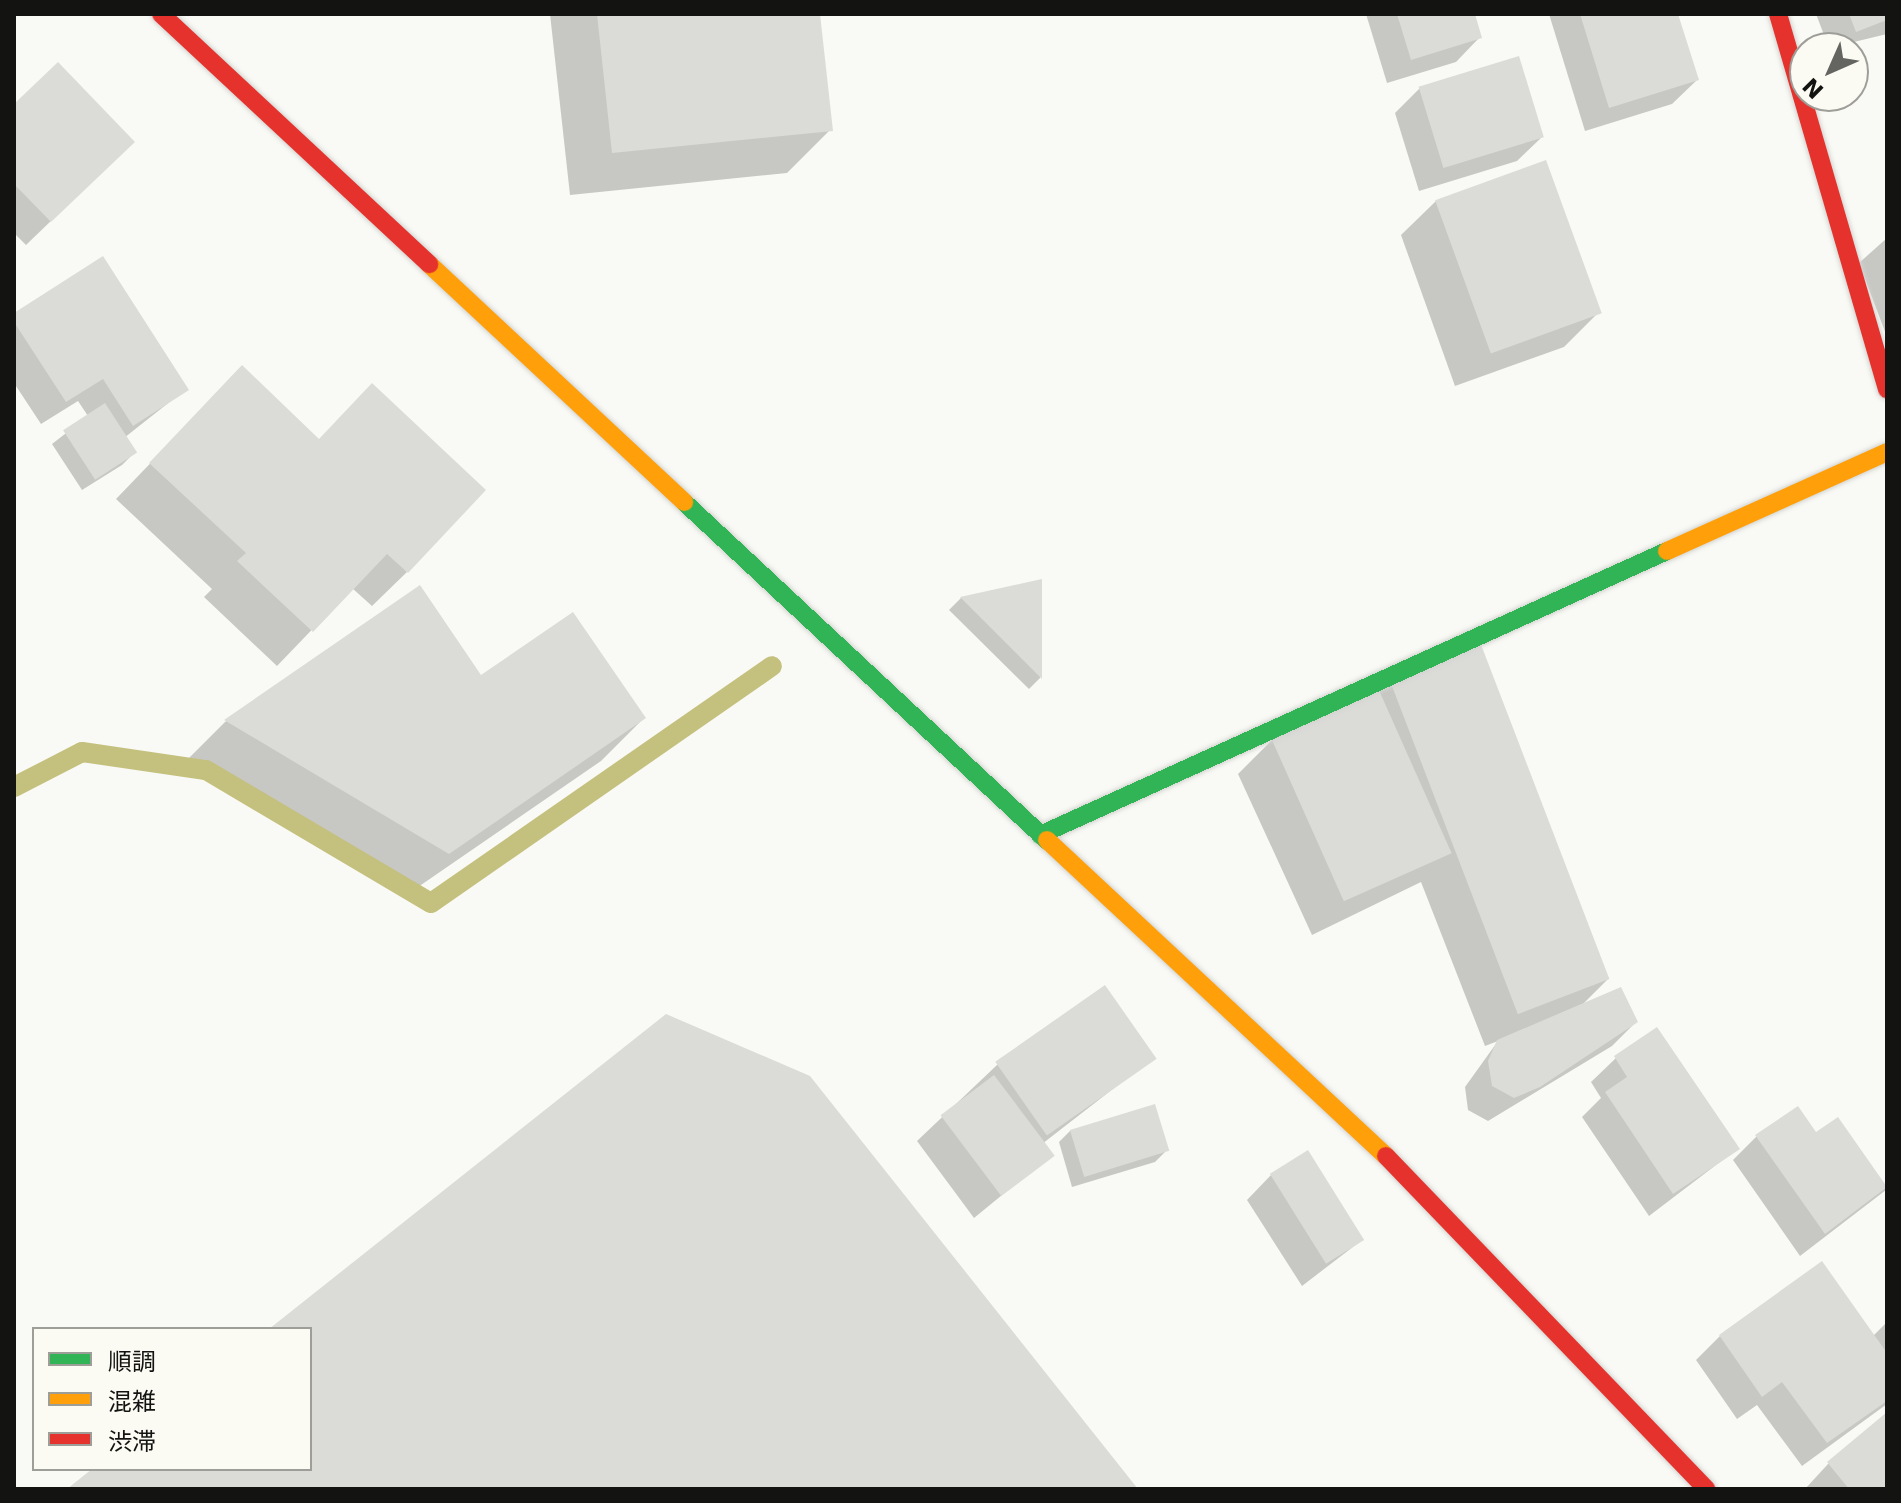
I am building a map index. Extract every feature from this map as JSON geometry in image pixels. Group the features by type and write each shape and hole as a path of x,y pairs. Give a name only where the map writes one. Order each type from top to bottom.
{"street":[{"path":"161,14 1439,1206 1706,1489"},
{"path":"1778,14 1887,389"},
{"path":"1040,835 1887,452"}],"building":[{"path":"597,14 820,14 833,131 612,153"},
{"path":"1397,14 1475,14 1482,38 1411,60"},
{"path":"1580,14 1678,14 1699,80 1609,108"},
{"path":"1849,14 1887,14 1887,20 1856,32"},
{"path":"1519,56 1544,137 1443,168 1419,87"},
{"path":"58,62 135,142 51,222 14,184 14,104"},
{"path":"1546,160 1602,313 1491,354 1435,200"},
{"path":"103,256 189,390 133,426 103,379 66,402 14,322 14,313"},
{"path":"242,365 319,439 372,383 486,490 408,573 387,554 313,632 237,561 246,553 149,463"},
{"path":"105,403 137,452 95,480 63,430"},
{"path":"1042,579 1042,679 960,597"},
{"path":"420,585 481,675 573,612 646,718 449,854 224,720"},
{"path":"1480,642 1609,979 1518,1014 1389,677"},
{"path":"1378,688 1452,853 1344,901 1270,736"},
{"path":"1105,985 1157,1059 1047,1136 995,1062"},
{"path":"1621,987 1638,1022 1540,1087 1514,1098 1492,1086 1488,1061 1497,1040"},
{"path":"666,1014 810,1076 1138,1489 67,1489 90,1471 312,1471 312,1327 272,1327"},
{"path":"1657,1027 1740,1149 1673,1194 1605,1092 1627,1077 1614,1056"},
{"path":"994,1075 1055,1156 1001,1196 940,1115"},
{"path":"1155,1104 1169,1151 1084,1177 1070,1130"},
{"path":"1798,1106 1816,1132 1838,1117 1887,1187 1825,1234 1755,1135"},
{"path":"1308,1150 1364,1240 1326,1264 1270,1174"},
{"path":"1822,1261 1887,1353 1887,1401 1827,1443 1782,1382 1762,1397 1719,1335"},
{"path":"1887,1412 1887,1489 1849,1489 1827,1462"}],"waterway":[{"path":"14,787 82,752 206,770 431,903 772,666"}],"traffic: fast":[{"path":"684,502 1047,840"},
{"path":"1040,835 1667,551"}],"traffic: slow":[{"path":"429,264 684,502"},
{"path":"1667,551 1887,452"},
{"path":"1047,840 1386,1156"}],"traffic: jam":[{"path":"161,14 429,264"},
{"path":"1778,14 1887,389"},
{"path":"1386,1156 1706,1489"}]}
